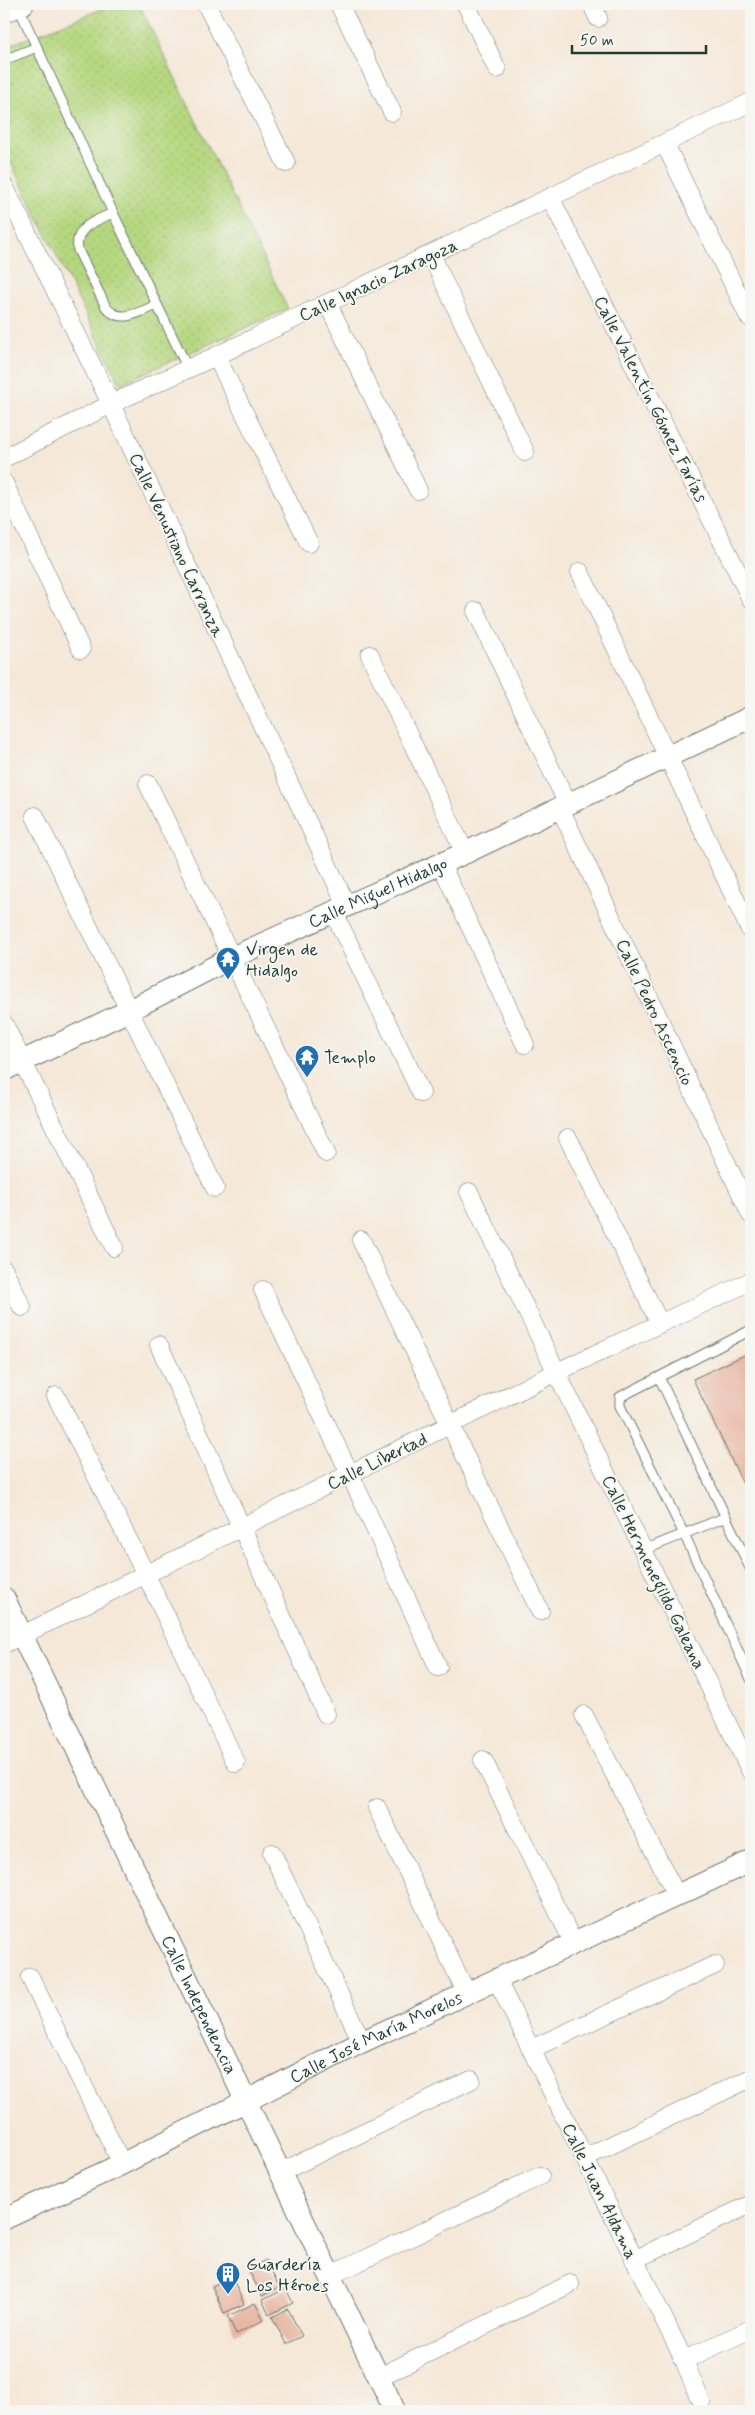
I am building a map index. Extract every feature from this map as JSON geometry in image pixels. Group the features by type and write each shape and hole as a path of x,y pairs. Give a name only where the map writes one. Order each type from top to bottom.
{"street":[{"path":"206,4 286,163"},
{"path":"339,4 392,112"},
{"path":"466,4 497,69"},
{"name":"Calle Ignacio Zaragoza","path":"4,458 110,404 328,304 751,102"},
{"path":"665,144 749,316"},
{"name":"Calle Venustiano Carranza","path":"4,186 110,404 341,910 422,1093"},
{"name":"Calle Valentín Gómez Farías","path":"550,199 751,598"},
{"path":"431,255 525,452"},
{"path":"328,304 418,490"},
{"path":"216,356 309,543"},
{"path":"4,483 81,649"},
{"path":"580,572 751,932"},
{"name":"Calle Pedro Ascencio","path":"476,611 751,1215"},
{"path":"370,655 465,853"},
{"name":"Calle Miguel Hidalgo","path":"12,1066 128,1011 233,957 465,853 751,717"},
{"path":"148,784 326,1153"},
{"path":"35,816 215,1188"},
{"path":"441,864 526,1044"},
{"path":"4,1024 12,1066 114,1247"},
{"path":"568,1138 660,1324"},
{"name":"Calle Hermenegildo Galeana","path":"469,1192 751,1772"},
{"path":"362,1240 540,1611"},
{"path":"4,1270 22,1307"},
{"name":"Calle Libertad","path":"13,1640 451,1424 751,1281"},
{"path":"263,1290 438,1667"},
{"path":"159,1345 326,1714"},
{"path":"56,1396 146,1575 236,1763"},
{"name":"Calle Independencia","path":"4,1598 13,1640 245,2103 394,2411"},
{"path":"584,1715 678,1896"},
{"path":"483,1760 574,1944"},
{"path":"377,1808 467,1994"},
{"path":"272,1853 362,2042"},
{"name":"Calle José María Morelos","path":"4,2219 122,2164 362,2042 751,1861"},
{"path":"531,2049 715,1965"},
{"path":"30,1977 122,2164"},
{"name":"Calle Juan Aldama","path":"497,1980 684,2360 702,2402"},
{"path":"584,2158 751,2078"},
{"path":"279,2173 472,2080"},
{"path":"329,2276 540,2176"},
{"path":"634,2260 751,2204"},
{"path":"379,2377 570,2284"},
{"path":"684,2360 751,2329"}],"lane":[{"path":"15,7 37,47 113,213 188,369"},
{"path":"4,60 37,47"},
{"path":"113,213 79,232 76,241 82,258 106,307 112,314 120,318 157,305"},
{"path":"751,1330 620,1397 620,1406 684,1534 751,1679"},
{"path":"659,1377 751,1570"},
{"path":"644,1550 726,1517"}],"green space":[{"path":"115,4 139,4 288,309 120,384 4,149 4,47"}],"building":[{"path":"751,1352 751,1501 693,1379"},
{"name":"Guardería Los Héroes","path":"266,2260 279,2287 262,2296 248,2269"},
{"name":"Guardería Los Héroes","path":"232,2277 244,2304 224,2313 212,2286"},
{"name":"Guardería Los Héroes","path":"286,2289 293,2303 269,2315 262,2300"},
{"name":"Guardería Los Héroes","path":"255,2303 264,2320 236,2334 228,2316"},
{"name":"Guardería Los Héroes","path":"288,2309 302,2336 286,2344 272,2317"}],"place":[{"name":"Virgen de Hidalgo","path":"228,980"},
{"name":"Templo","path":"307,1078"},
{"name":"Guardería Los Héroes","path":"228,2295"}]}
